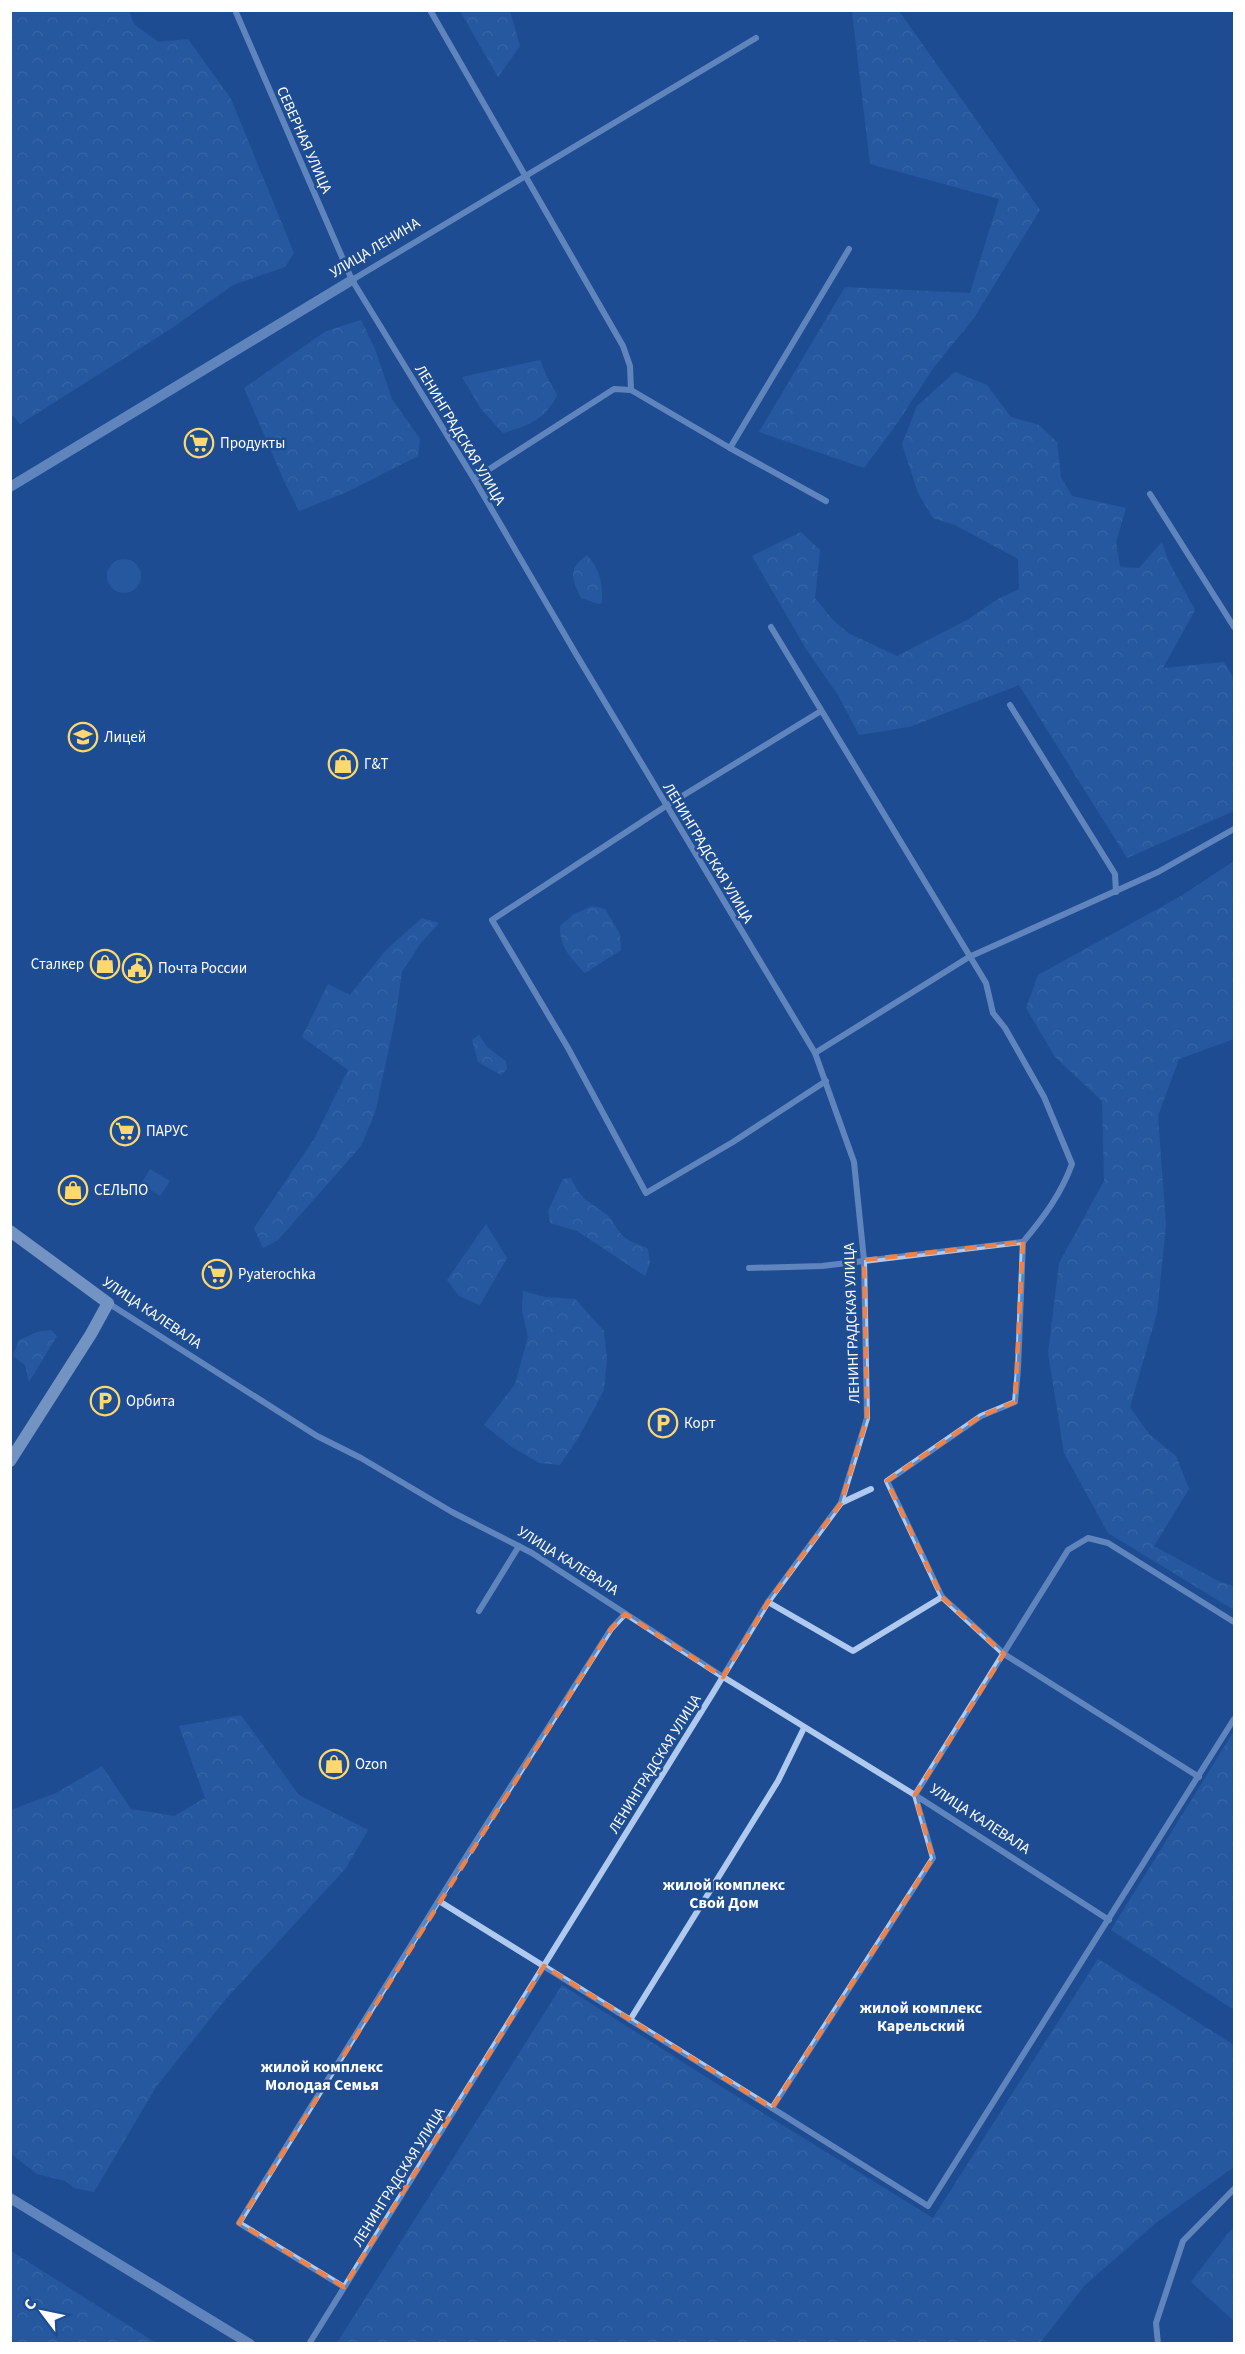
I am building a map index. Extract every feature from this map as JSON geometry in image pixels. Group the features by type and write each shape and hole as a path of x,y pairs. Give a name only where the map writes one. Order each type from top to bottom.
{"main road":[{"name":"УЛИЦА КАЛЕВАЛА","path":"10,1231 108,1303"},
{"path":"10,1461 91,1334 108,1303"}],"street":[{"name":"СЕВЕРНАЯ УЛИЦА","path":"234,10 352,280"},
{"path":"430,10 623,346 630,366 631,390"},
{"name":"УЛИЦА ЛЕНИНА","path":"10,487 756,38"},
{"path":"730,448 849,249"},
{"name":"ЛЕНИНГРАДСКАЯ УЛИЦА","path":"309,2343 768,1602 841,1503 867,1418 864,1260 854,1162 814,1053 474,479 352,280"},
{"path":"474,479 614,389 631,390 826,501"},
{"path":"1150,494 1234,627"},
{"path":"771,627 986,983 993,1013 1005,1028 1044,1097 1072,1164 1065,1184 1046,1215 1023,1242 1015,1402 981,1416 887,1481 942,1597 1005,1654 1199,1777"},
{"path":"1010,705 1114,874 1116,892"},
{"path":"821,711 666,806 492,920 568,1048 646,1193 733,1142 826,1081"},
{"path":"814,1053 969,957 1158,872 1234,829"},
{"path":"749,1268 822,1266 1023,1242"},
{"name":"УЛИЦА КАЛЕВАЛА","path":"108,1303 317,1436 361,1458 452,1512 532,1553 723,1677 915,1795 1109,1920"},
{"path":"841,1503 871,1489"},
{"path":"772,2108 933,1858 915,1795 1068,1550 1088,1538 1108,1543 1234,1622"},
{"path":"479,1611 519,1546"},
{"path":"768,1602 853,1651 942,1597"},
{"path":"344,2287 239,2223 611,1629 625,1614"},
{"path":"439,1901 928,2206 1234,1719"},
{"path":"630,2020 778,1781 804,1728"},
{"path":"1158,2343 1156,2323 1183,2241 1234,2189"},
{"path":"10,2198 250,2343"}],"highlighted area":[{"path":"1023,1242 1015,1402 981,1416 887,1481 942,1597 1004,1654 915,1795 933,1858 772,2108 544,1966 344,2287 239,2223 611,1629 625,1614 723,1677 768,1602 841,1503 867,1418 864,1260"}],"green space":[{"path":"10,11 129,11 134,24 158,42 188,39 231,99 294,253 285,267 233,285 169,330 20,424 10,412"},
{"path":"460,11 510,11 520,46 498,77"},
{"path":"852,11 899,11 1040,210 974,318 934,367 864,468 759,432 845,287 970,293 999,199 870,164"},
{"path":"361,320 375,349 392,399 420,439 418,456 345,493 299,511 244,388 326,331"},
{"path":"540,360 557,395 553,403 542,416 503,433 481,409 462,377"},
{"path":"955,372 987,385 1011,417 1039,425 1057,442 1061,477 1072,496 1126,508 1116,542 1120,567 1139,568 1162,542 1168,560 1195,610 1163,668 1224,662 1234,679 1234,811 1127,858 1019,685 909,727 859,735 838,695 808,652 752,556 801,532 820,550 815,598 832,619 848,633 897,656 967,620 998,599 1019,589 1018,559 955,525 933,518 918,493 902,444 917,406"},
{"path":"587,555 600,577 602,603 599,604 581,598 575,585 573,575 576,565"},
{"path":"124,559 136,564 141,576 136,588 124,593 112,588 107,576 112,564"},
{"path":"1234,861 1234,1039 1179,1059 1158,1116 1166,1226 1157,1313 1130,1407 1149,1434 1176,1456 1189,1489 1154,1546 1220,1582 1234,1586 1234,1610 1108,1533 1064,1453 1048,1353 1059,1263 1104,1181 1102,1101 1055,1057 1026,1008 1038,975 1181,896"},
{"path":"592,906 605,909 620,934 621,950 585,973 564,946 560,926 574,914"},
{"path":"422,918 439,923 420,944 402,972 395,1020 375,1113 361,1146 278,1240 263,1248 254,1228 314,1139 348,1070 302,1037 328,984 350,995 386,950"},
{"path":"479,1035 487,1047 506,1061 507,1069 501,1075 478,1062 472,1040"},
{"path":"150,1169 170,1181 160,1196 141,1184"},
{"path":"571,1178 582,1196 609,1217 624,1236 648,1249 650,1263 645,1276 577,1231 550,1223 548,1211 563,1179"},
{"path":"486,1224 507,1258 480,1305 459,1296 447,1280"},
{"path":"523,1291 545,1297 575,1299 604,1331 607,1359 604,1390 579,1437 560,1465 539,1463 512,1447 484,1425 515,1384 528,1337 522,1311"},
{"path":"51,1330 57,1336 29,1382 25,1365 13,1356 19,1340 37,1332"},
{"path":"241,1715 299,1795 368,1830 346,1868 225,2000 156,2087 94,2192 74,2188 65,2181 37,2174 11,2154 11,1810 56,1793 102,1766 131,1809 174,1816 205,1798 179,1726"},
{"path":"1234,1731 1234,2010 1111,1930"},
{"path":"1098,1959 1234,2045 1234,2167 1156,2223 1085,2285 1040,2343 337,2343 562,1985 933,2218"},
{"path":"1234,2228 1234,2321 1191,2282"},
{"path":"11,2251 156,2343 22,2344 11,2341"}],"place":[{"name":"Продукты","path":"199,443"},
{"name":"Лицей","path":"83,737"},
{"name":"Г&Т","path":"343,764"},
{"name":"Сталкер","path":"105,964"},
{"name":"Почта России","path":"137,968"},
{"name":"ПАРУС","path":"125,1131"},
{"name":"СЕЛЬПО","path":"73,1190"},
{"name":"Pyaterochka","path":"217,1274"},
{"name":"Орбита","path":"105,1401"},
{"name":"Корт","path":"663,1423"},
{"name":"Ozon","path":"334,1764"}],"district":[{"name":"жилой комплекс Свой Дом","path":"724,1894"},
{"name":"жилой комплекс Карельский","path":"921,2017"},
{"name":"жилой комплекс Молодая Семья","path":"322,2076"}]}
